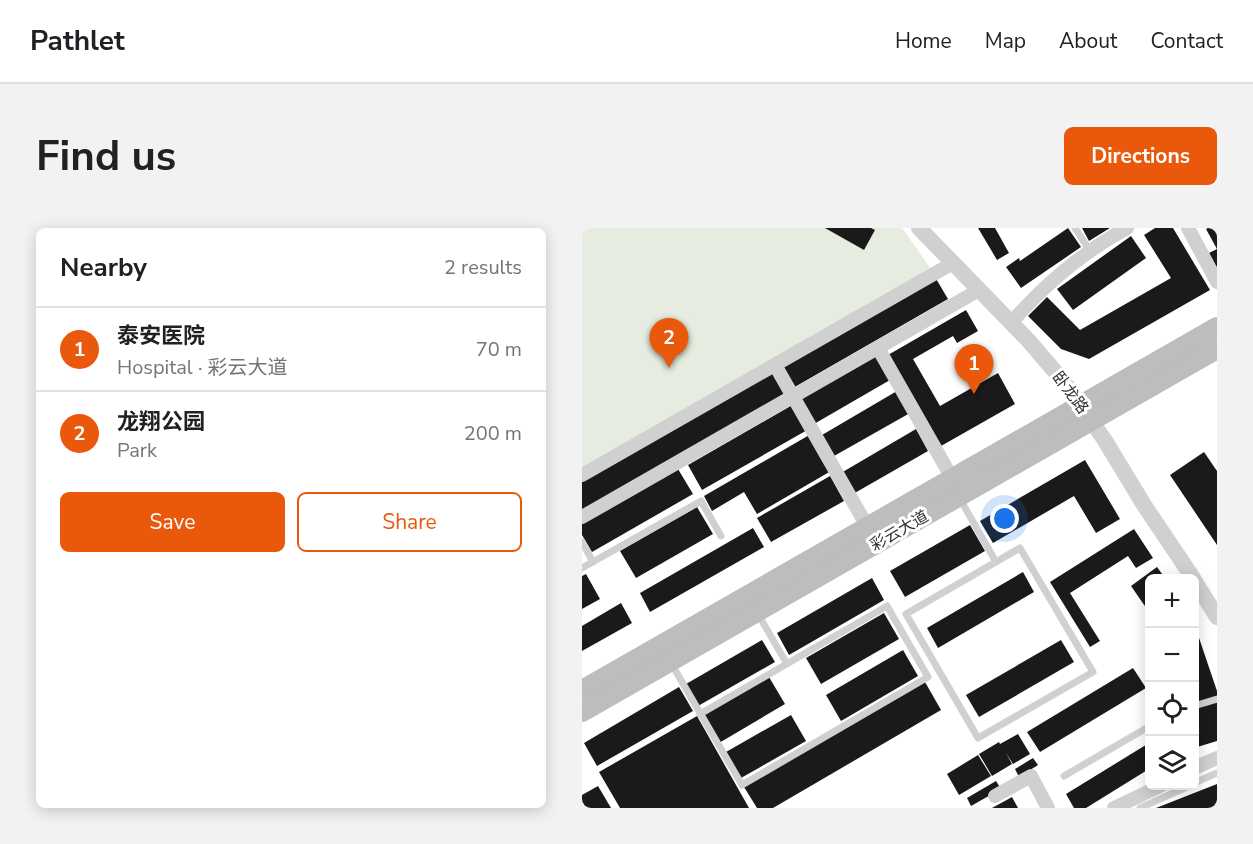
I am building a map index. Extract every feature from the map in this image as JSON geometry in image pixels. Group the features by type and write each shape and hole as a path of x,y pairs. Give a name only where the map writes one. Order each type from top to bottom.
{"main road":[{"name":"彩云大道","path":"582,712 757,612 955,487 1086,412 1217,327"},
{"name":"彩云大道","path":"1086,412 1217,349"},
{"name":"彩云大道","path":"582,690 867,526 955,487"}],"street":[{"name":"卧龙路","path":"919,228 1048,362 1086,412 1191,574"},
{"path":"1011,323 1048,285 1090,251 1127,228"},
{"path":"1188,228 1217,282"},
{"path":"582,475 953,263"},
{"path":"582,517 979,290"},
{"path":"878,348 955,487"},
{"path":"775,365 867,526"},
{"name":"卧龙路","path":"1199,587 1217,617"},
{"path":"1199,766 1217,758"},
{"path":"995,796 1031,776 1048,808"},
{"path":"1114,808 1152,790"}],"lane":[{"path":"1075,228 1090,251"},
{"path":"955,487 996,562"},
{"path":"582,568 701,501 721,536"},
{"path":"582,542 593,562"},
{"path":"1020,548 1093,672 978,738 906,614 996,562 1020,548"},
{"path":"670,662 700,714 742,785 928,677 887,606 700,714"},
{"path":"757,612 787,664"},
{"path":"1199,704 1217,699"},
{"path":"1064,776 1145,728"},
{"path":"1199,781 1217,773"},
{"path":"1140,808 1180,790"}],"shaded area":[{"path":"582,228 902,228 931,269 582,467"}],"building":[{"path":"825,228 871,228 875,230 864,250"},
{"path":"978,228 995,228 1009,253 997,260"},
{"path":"1068,228 1081,247 1021,288 1006,267 1019,258 1020,261"},
{"path":"1082,228 1110,228 1089,241"},
{"path":"1155,228 1173,228 1210,290 1089,359 1061,349 1028,316 1047,297 1080,330 1171,278 1144,235"},
{"path":"1217,228 1217,249 1206,229"},
{"path":"1131,236 1146,258 1073,310 1057,289"},
{"path":"1217,249 1217,272 1207,254"},
{"path":"935,277 948,299 793,388 780,366"},
{"path":"966,310 978,331 957,343 953,336 913,359 940,406 998,373 1015,404 941,446 888,355"},
{"path":"876,355 890,380 814,424 800,399"},
{"path":"771,371 784,394 582,510 582,480"},
{"path":"897,391 910,413 834,456 822,435"},
{"path":"794,404 809,429 702,490 688,465"},
{"path":"916,429 928,451 853,494 841,473"},
{"path":"811,434 831,471 757,514 744,492 712,511 704,496"},
{"path":"1204,452 1217,471 1217,545 1170,475"},
{"path":"1085,460 1120,519 1096,533 1074,496 993,543 980,521"},
{"path":"678,469 693,494 592,552 582,535 582,524"},
{"path":"830,476 844,501 771,542 757,518"},
{"path":"697,507 713,534 636,578 620,551"},
{"path":"970,525 985,551 905,597 890,571"},
{"path":"753,528 764,547 650,612 640,593"},
{"path":"1134,529 1153,558 1136,568 1128,556 1070,593 1100,641 1090,647 1050,582"},
{"path":"1157,567 1162,574 1147,574"},
{"path":"1023,572 1034,592 938,648 927,628"},
{"path":"586,574 600,599 582,609 582,576"},
{"path":"1145,576 1145,606 1131,586"},
{"path":"872,578 884,600 789,655 777,633"},
{"path":"621,603 632,623 582,651 582,626"},
{"path":"884,613 899,639 821,684 806,658"},
{"path":"1199,638 1217,691 1217,741 1199,746"},
{"path":"762,640 775,662 698,706 686,684"},
{"path":"1061,640 1074,662 979,717 966,695"},
{"path":"903,650 918,676 841,721 826,695"},
{"path":"1133,668 1145,686 1145,689 1040,752 1027,732"},
{"path":"769,677 785,704 719,743 704,715"},
{"path":"925,682 941,710 773,808 757,808 744,787"},
{"path":"679,687 693,711 597,766 584,743"},
{"path":"791,715 806,741 741,778 726,752"},
{"path":"697,716 749,808 620,808 599,772"},
{"path":"1018,734 1030,754 1013,764 1006,753 1012,764 992,776 979,754"},
{"path":"1145,745 1145,771 1086,808 1074,808 1066,794"},
{"path":"978,755 991,776 959,795 947,774"},
{"path":"1033,758 1038,765 1019,777 1015,769"},
{"path":"996,781 1001,789 971,806 967,798"},
{"path":"1217,784 1217,808 1156,808"},
{"path":"598,786 611,808 582,808 582,795"},
{"path":"1012,797 1018,808 992,808"}],"place":[{"name":"龙翔公园","path":"669,368"},
{"name":"泰安医院","path":"974,394"}]}
